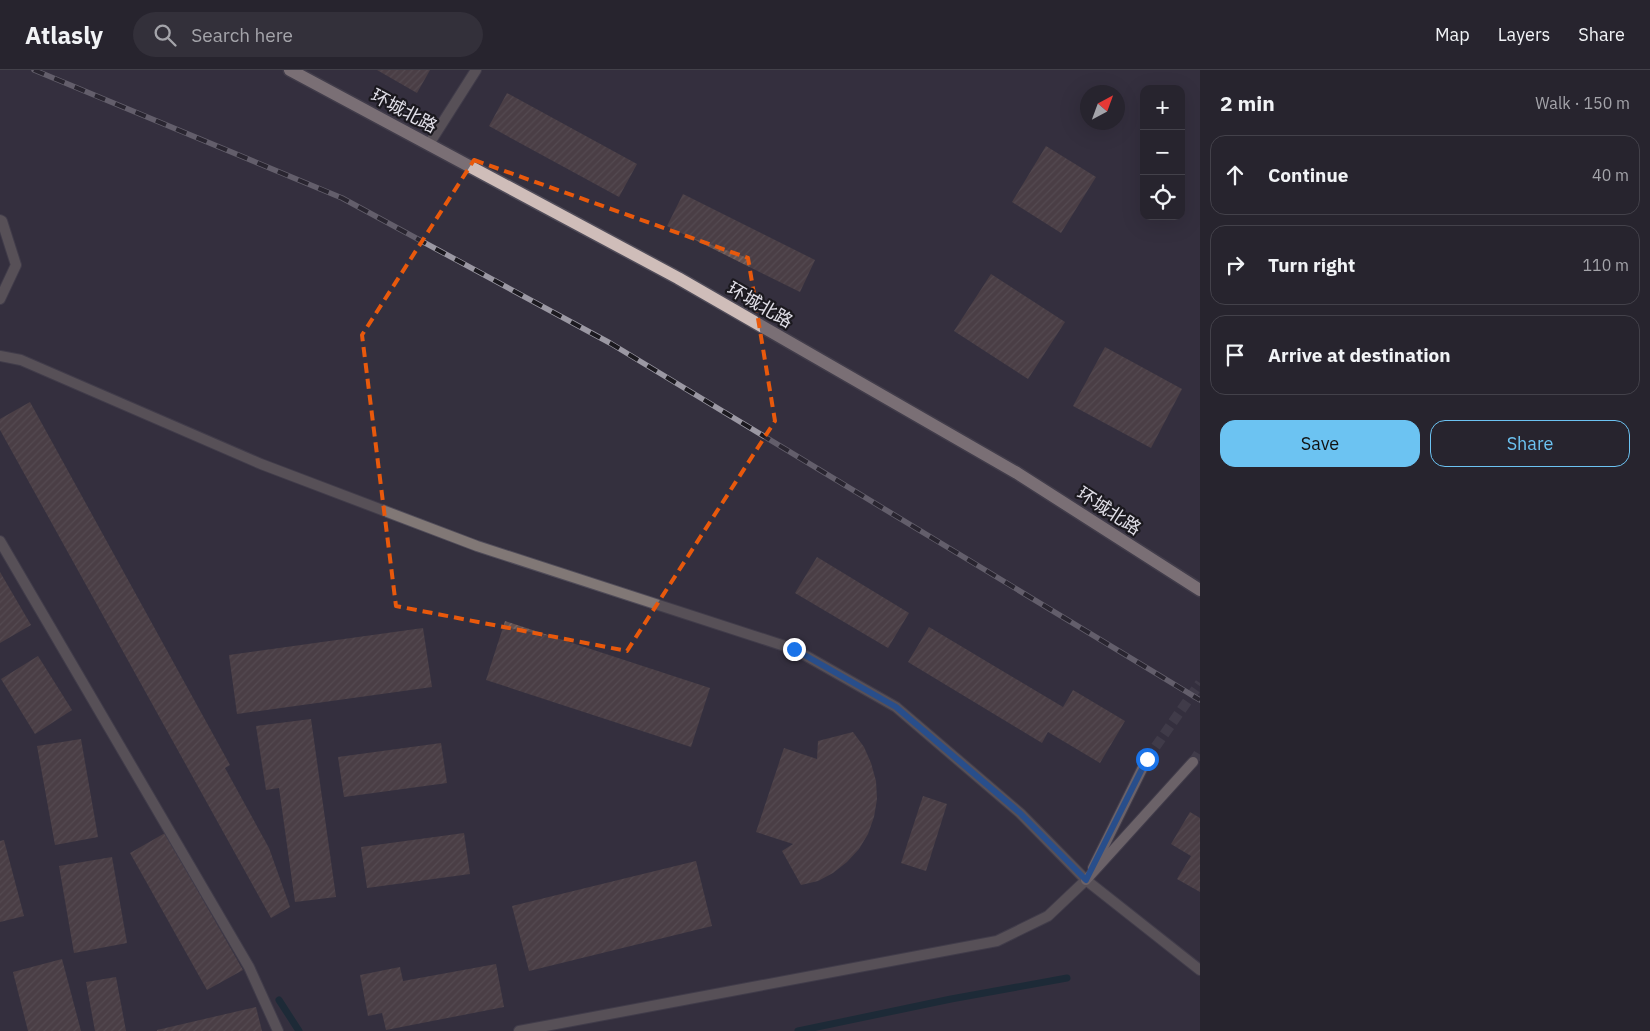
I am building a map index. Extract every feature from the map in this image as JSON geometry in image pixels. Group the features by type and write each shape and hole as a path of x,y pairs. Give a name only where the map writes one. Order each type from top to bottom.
{"main road":[{"name":"环城北路","path":"290,70 678,278 1017,473 1200,590"}],"street":[{"path":"429,144 476,70"},
{"path":"0,220 2,221 16,265 0,299"},
{"path":"0,356 21,360 261,464 477,546 794,649 896,707 1020,813 1086,880 1200,970"},
{"path":"0,541 249,967 278,1031"},
{"path":"1086,880 1147,759"},
{"path":"519,1031 997,941 1048,916 1086,880 1193,762"}],"highlighted area":[{"path":"474,160 748,258 775,421 627,651 396,606 362,335"}],"building":[{"path":"377,70 430,70 417,93"},
{"path":"507,93 637,164 619,197 489,126"},
{"path":"1046,146 1096,177 1061,233 1012,202"},
{"path":"683,194 815,260 800,292 667,226"},
{"path":"991,274 1065,322 1028,379 954,331"},
{"path":"1105,347 1182,389 1151,448 1073,406"},
{"path":"30,402 230,765 225,768 269,848 290,907 271,918 0,430 0,419"},
{"path":"817,557 909,613 888,648 795,593"},
{"path":"0,572 31,625 0,643"},
{"path":"505,621 710,688 691,747 486,680"},
{"path":"929,627 1063,707 1073,690 1125,721 1100,763 1048,732 1042,743 908,662"},
{"path":"423,628 432,687 237,714 229,655"},
{"path":"38,656 72,710 35,734 1,679"},
{"path":"311,719 336,897 295,902 279,788 266,790 256,726"},
{"path":"853,732 864,747 876,781 877,799 874,817 868,834 859,849 847,862 833,873 818,881 801,885 782,851 793,844 756,832 784,748 817,759 818,741"},
{"path":"81,739 98,837 55,845 37,746"},
{"path":"441,743 447,783 344,797 338,757"},
{"path":"923,796 947,804 926,871 901,863"},
{"path":"1190,812 1200,818 1200,892 1177,879 1191,856 1171,844"},
{"path":"165,833 243,970 207,990 130,853"},
{"path":"464,833 470,874 367,888 361,847"},
{"path":"4,840 24,916 0,922 0,841"},
{"path":"112,857 127,943 74,953 59,866"},
{"path":"696,861 712,926 529,971 512,906"},
{"path":"62,959 81,1031 28,1031 13,972"},
{"path":"496,964 504,1007 386,1030 382,1013 368,1016 360,975 400,967 403,981"},
{"path":"116,977 126,1031 95,1031 86,982"},
{"path":"256,1007 262,1031 157,1031 157,1030"}],"waterway":[{"path":"798,1031 951,999 1067,978"},
{"path":"279,1000 299,1031"}],"tunnel":[{"path":"1147,759 1200,683"},
{"path":"1193,762 1200,751"}],"railway":[{"path":"34,70 342,198 610,343 1200,700"}],"route":[{"path":"794,649 896,707 1020,813 1086,880 1147,759"}]}
